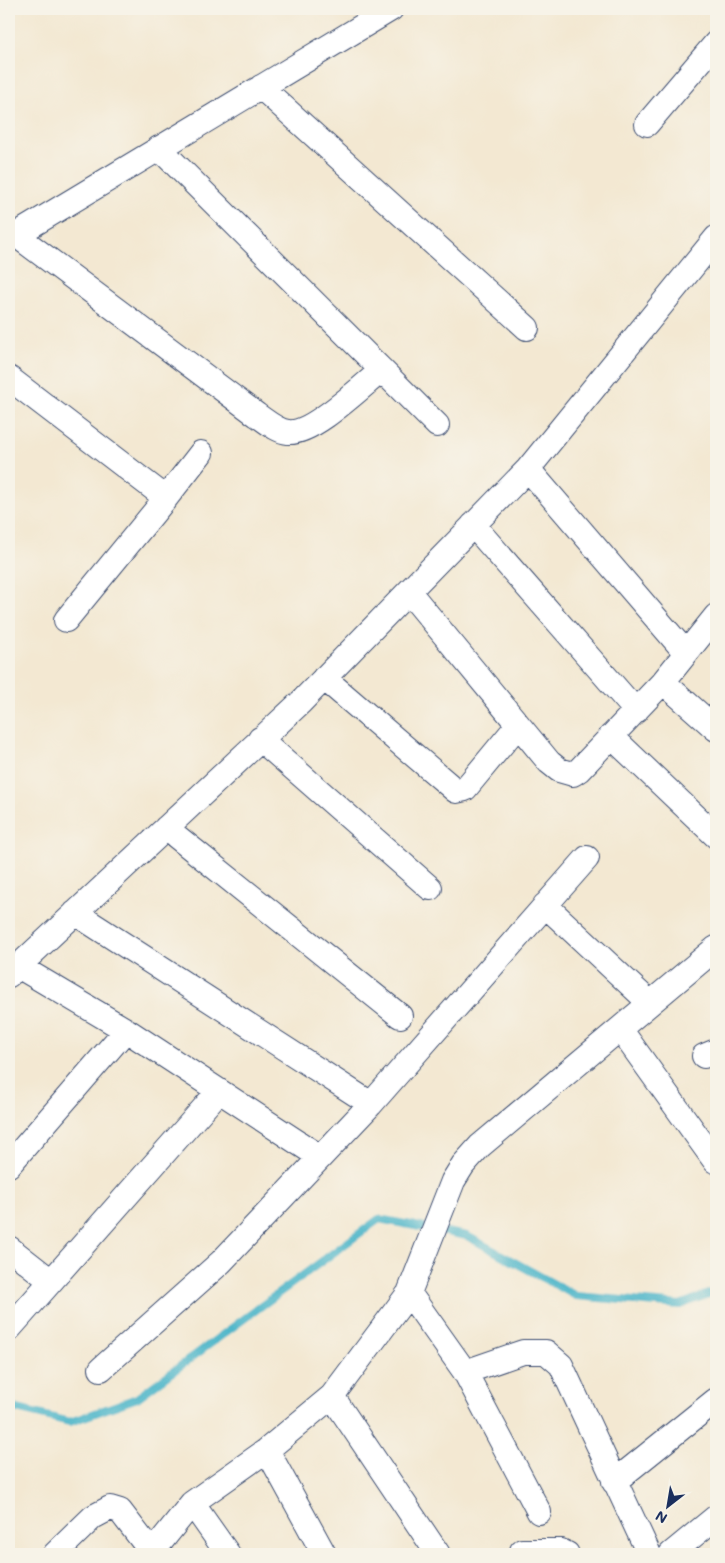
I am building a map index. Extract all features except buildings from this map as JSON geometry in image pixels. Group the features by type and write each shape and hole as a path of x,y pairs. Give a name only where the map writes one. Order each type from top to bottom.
{"street":[{"path":"382,370 315,423 297,432 286,432 257,416 12,237 391,9"},
{"path":"647,124 716,43"},
{"path":"261,87 527,328"},
{"path":"159,148 437,425"},
{"path":"320,1157 126,1030 13,970 324,678 528,469 716,238"},
{"path":"9,378 166,498"},
{"path":"66,620 201,453"},
{"path":"528,469 686,653"},
{"path":"473,526 636,711"},
{"path":"408,592 549,762 559,770 573,774 663,682 716,616"},
{"path":"324,678 456,790 465,790 518,725"},
{"path":"663,682 715,725"},
{"path":"610,736 716,836"},
{"path":"260,739 430,888"},
{"path":"166,828 400,1016"},
{"path":"101,1369 221,1262 371,1104 587,858"},
{"path":"545,905 650,1004"},
{"path":"75,913 371,1104"},
{"path":"55,1554 93,1517 110,1508 120,1511 152,1554 192,1502 266,1450 332,1396 409,1293 453,1181 463,1165 480,1146 716,948"},
{"path":"620,1029 715,1161"},
{"path":"9,1165 126,1030"},
{"path":"9,1329 219,1091"},
{"path":"9,1248 52,1281"},
{"path":"409,1293 465,1372 540,1512"},
{"path":"465,1372 523,1352 546,1352 560,1365 649,1554"},
{"path":"332,1396 438,1554"},
{"path":"614,1482 716,1400"},
{"path":"266,1450 324,1554"},
{"path":"192,1502 228,1554"},
{"path":"671,1554 716,1517"},
{"path":"522,1550 561,1551 568,1554"}],"waterway":[{"path":"9,1407 70,1422 137,1398 379,1219 467,1236 576,1296 680,1305 716,1291"}]}
